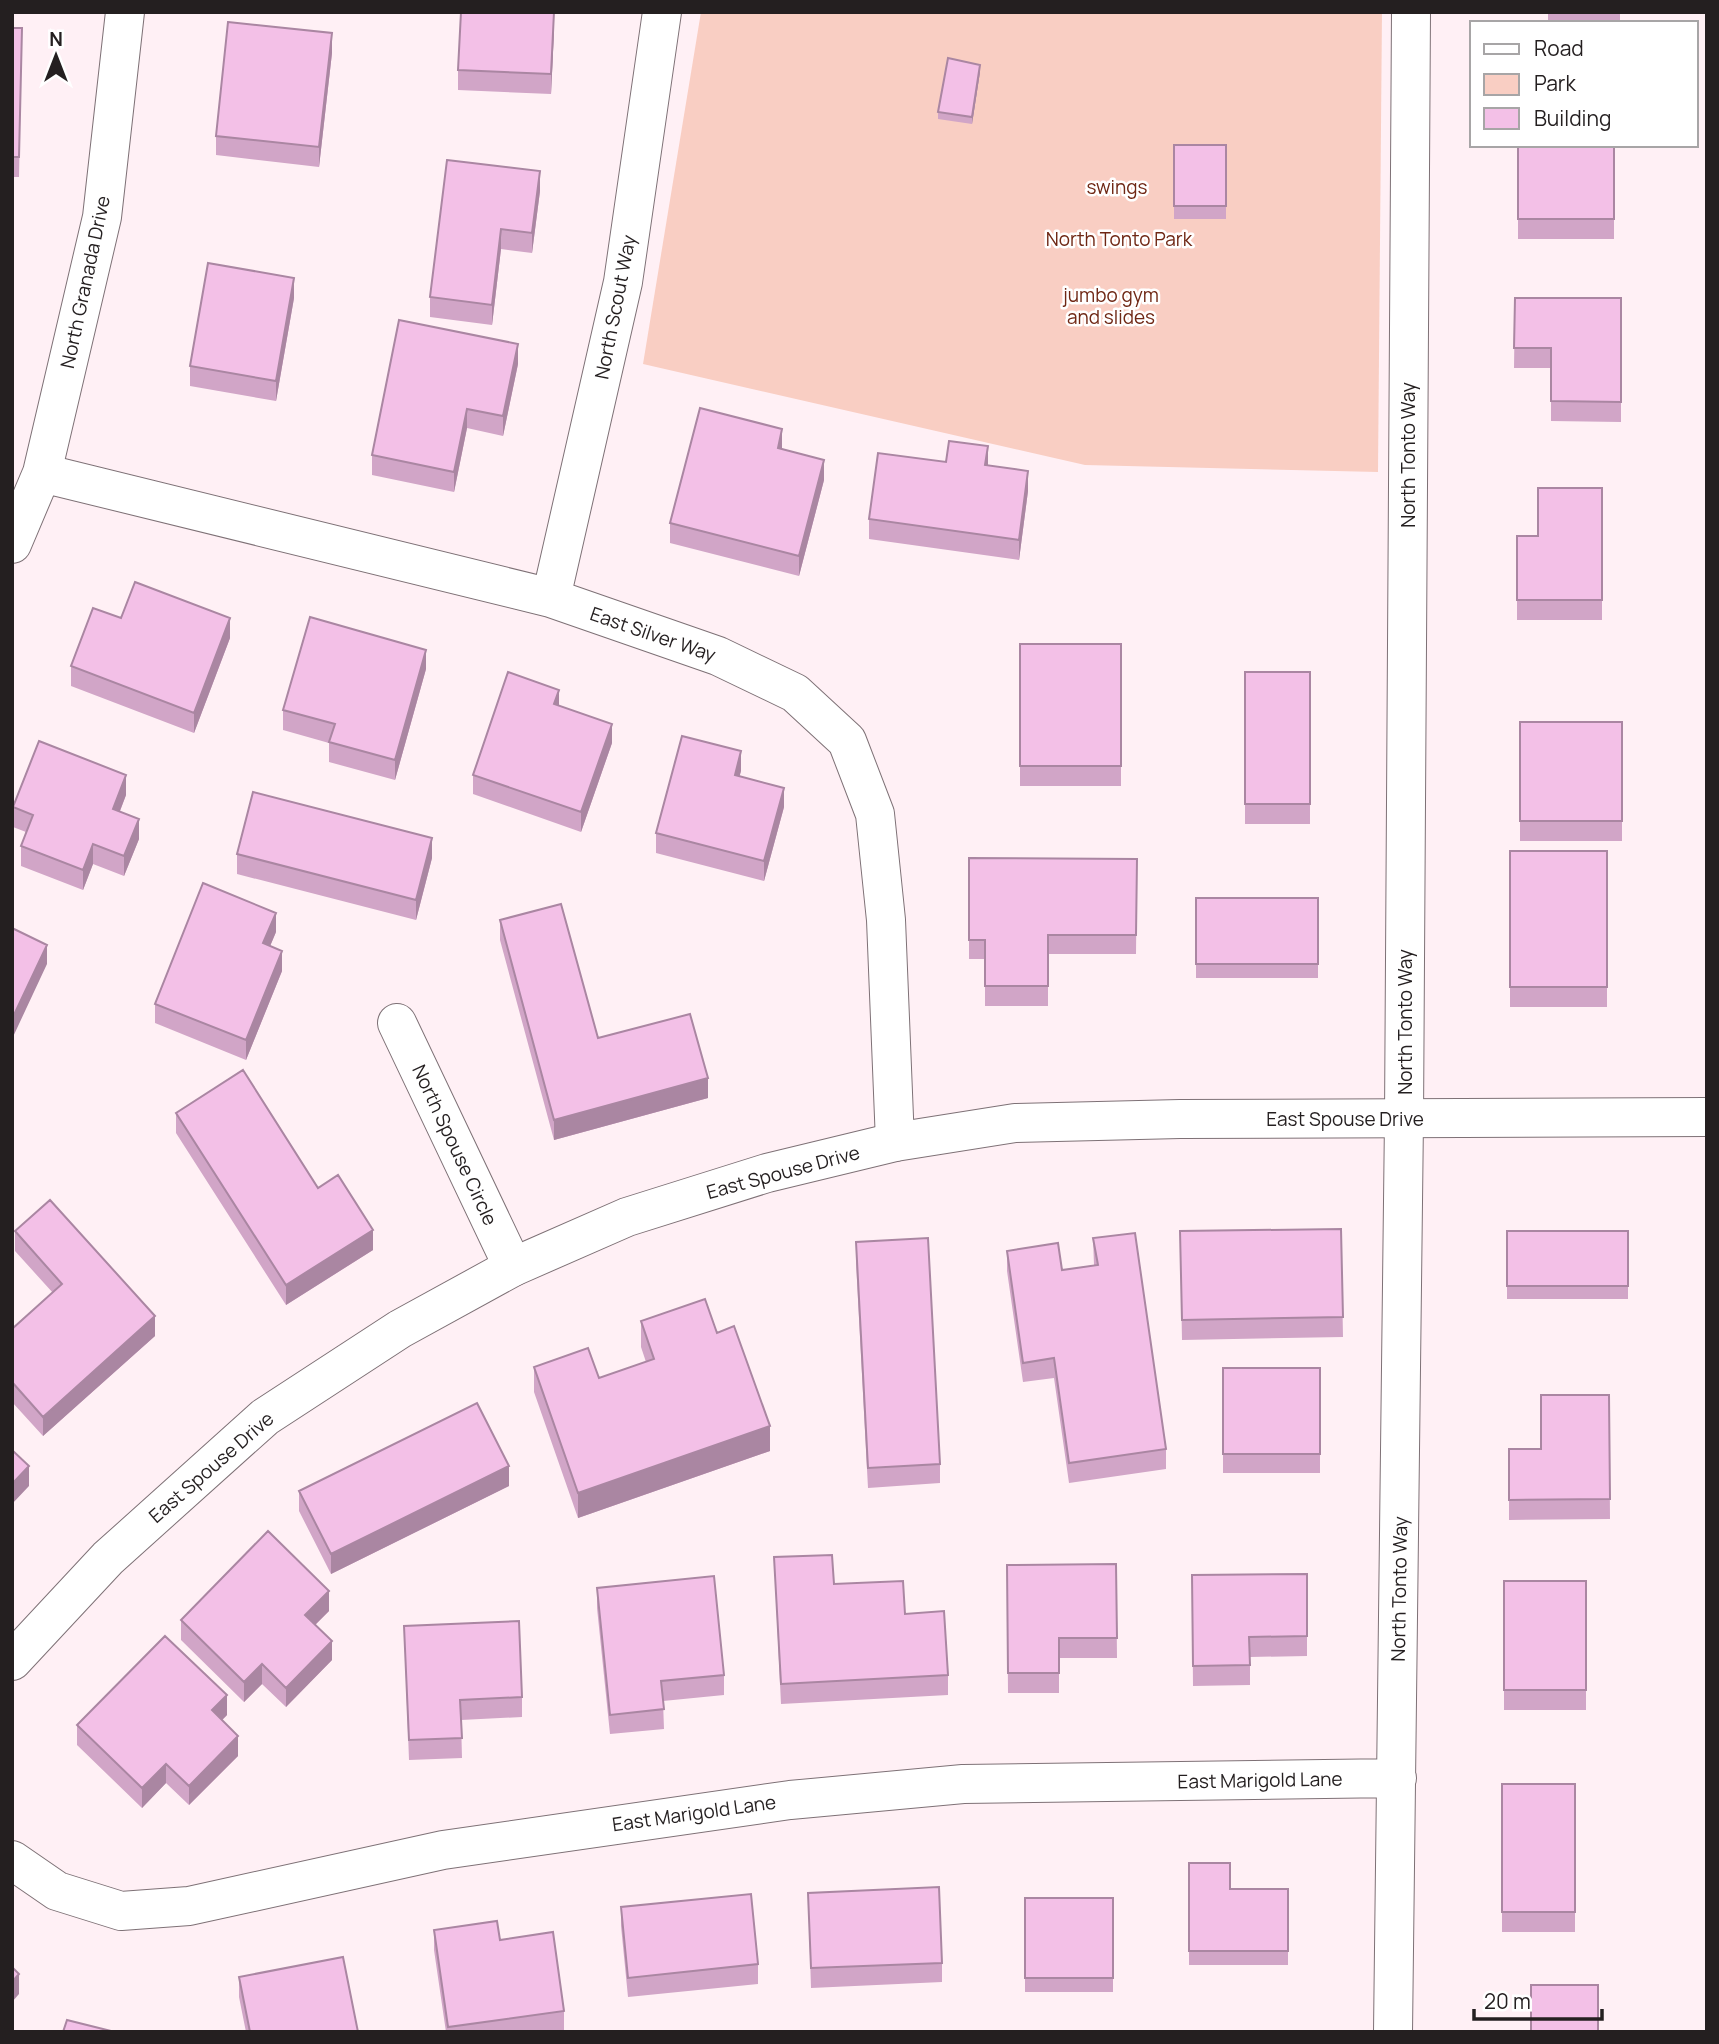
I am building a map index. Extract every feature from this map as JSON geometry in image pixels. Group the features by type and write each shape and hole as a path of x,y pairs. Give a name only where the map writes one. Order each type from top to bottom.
{"street":[{"name":"North Granada Drive","path":"12,544 42,473 102,217 125,12"},
{"name":"North Scout Way","path":"551,598 623,282 662,12"},
{"name":"North Tonto Way","path":"1393,2032 1404,1119 1411,12"},
{"name":"East Silver Way","path":"42,473 551,598 718,656 795,693 847,741 875,814 886,920 895,1142"},
{"name":"North Spouse Circle","path":"397,1023 513,1267"},
{"name":"East Spouse Drive","path":"12,1661 108,1558 265,1417 400,1329 513,1267 627,1217 766,1173 895,1142 1015,1123 1180,1119 1707,1117"},
{"name":"East Marigold Lane","path":"12,1860 57,1891 121,1911 189,1906 443,1850 789,1800 963,1784 1397,1778"}],"green space":[{"name":"North Tonto Park","path":"701,12 1382,12 1378,472 1085,465 643,364"}],"building":[{"path":"461,12 554,12 551,74 458,70"},
{"path":"228,22 332,33 319,147 216,136"},
{"path":"12,28 22,28 19,157 12,157"},
{"path":"948,58 980,65 972,117 938,112"},
{"path":"1174,145 1226,145 1226,206 1174,206"},
{"path":"1518,147 1614,147 1614,219 1518,219"},
{"path":"447,160 540,171 532,233 501,229 492,305 430,297"},
{"path":"208,263 294,278 276,381 190,366"},
{"path":"1515,298 1621,298 1621,402 1551,401 1551,348 1514,348"},
{"path":"399,320 518,344 503,416 467,409 454,472 372,455"},
{"path":"700,408 782,429 778,448 824,460 799,556 670,523"},
{"path":"949,441 988,446 985,465 1028,471 1019,540 869,519 878,453 946,462"},
{"path":"1538,488 1602,488 1602,600 1517,600 1517,536 1538,536"},
{"path":"135,582 230,618 194,713 71,666 93,608 121,618"},
{"path":"310,617 426,650 395,760 329,742 335,724 283,710"},
{"path":"1020,644 1121,644 1121,766 1020,766"},
{"path":"508,672 559,690 554,704 612,724 581,812 473,775"},
{"path":"1245,672 1310,672 1310,804 1245,804"},
{"path":"1520,722 1622,722 1622,821 1520,821"},
{"path":"682,736 741,751 735,775 784,788 764,861 656,833"},
{"path":"39,741 126,775 113,809 139,819 124,856 93,844 83,870 21,846 33,815 13,807"},
{"path":"253,792 432,838 416,900 237,854"},
{"path":"1510,851 1607,851 1607,987 1510,987"},
{"path":"969,858 1137,859 1136,935 1048,935 1048,986 985,986 985,940 969,940"},
{"path":"203,883 276,913 263,943 282,951 246,1040 155,1004"},
{"path":"1196,898 1318,898 1318,964 1196,964"},
{"path":"561,904 598,1038 690,1014 708,1078 554,1120 500,920"},
{"path":"12,928 47,945 12,1019"},
{"path":"243,1070 318,1188 338,1175 373,1230 286,1285 176,1113"},
{"path":"50,1200 155,1316 43,1417 12,1382 12,1329 62,1284 15,1231"},
{"path":"1341,1229 1343,1317 1182,1320 1180,1231"},
{"path":"1507,1231 1628,1231 1628,1286 1507,1286"},
{"path":"1135,1233 1166,1449 1069,1463 1054,1358 1023,1363 1007,1251 1058,1243 1062,1270 1098,1265 1093,1238"},
{"path":"928,1238 940,1464 868,1468 856,1242"},
{"path":"705,1299 717,1333 734,1326 770,1426 578,1493 534,1367 588,1348 599,1378 654,1359 641,1321"},
{"path":"1223,1368 1320,1368 1320,1454 1223,1454"},
{"path":"1541,1395 1609,1395 1610,1499 1509,1500 1509,1449 1541,1449"},
{"path":"477,1403 509,1466 331,1554 299,1491"},
{"path":"12,1450 29,1466 12,1484"},
{"path":"268,1531 329,1591 305,1615 332,1641 286,1688 262,1664 244,1682 181,1620"},
{"path":"832,1555 834,1584 903,1581 905,1614 944,1611 948,1675 781,1684 774,1557"},
{"path":"1116,1564 1117,1638 1059,1638 1059,1673 1008,1673 1007,1565"},
{"path":"1307,1574 1307,1636 1249,1637 1250,1665 1193,1666 1192,1575"},
{"path":"714,1576 724,1675 661,1681 664,1709 610,1715 597,1588"},
{"path":"1504,1581 1586,1581 1586,1690 1504,1690"},
{"path":"519,1621 522,1697 460,1700 462,1738 409,1740 404,1626"},
{"path":"165,1636 227,1695 212,1710 238,1736 189,1786 166,1764 142,1788 77,1725"},
{"path":"1502,1784 1575,1784 1575,1912 1502,1912"},
{"path":"1189,1863 1230,1863 1230,1889 1288,1889 1288,1951 1189,1951"},
{"path":"939,1887 942,1963 811,1968 808,1893"},
{"path":"751,1894 758,1964 628,1978 621,1907"},
{"path":"1025,1898 1113,1898 1113,1978 1025,1978"},
{"path":"497,1921 500,1940 553,1932 564,2011 448,2027 434,1930"},
{"path":"343,1957 358,2032 250,2032 239,1977"},
{"path":"12,1967 19,1974 12,1982"},
{"path":"1531,1985 1598,1985 1598,2032 1531,2032"},
{"path":"67,2020 115,2032 63,2032"}],"park label":[{"name":"swings","path":"1117,187"},
{"name":"jumbo gym and slides","path":"1111,306"}]}
